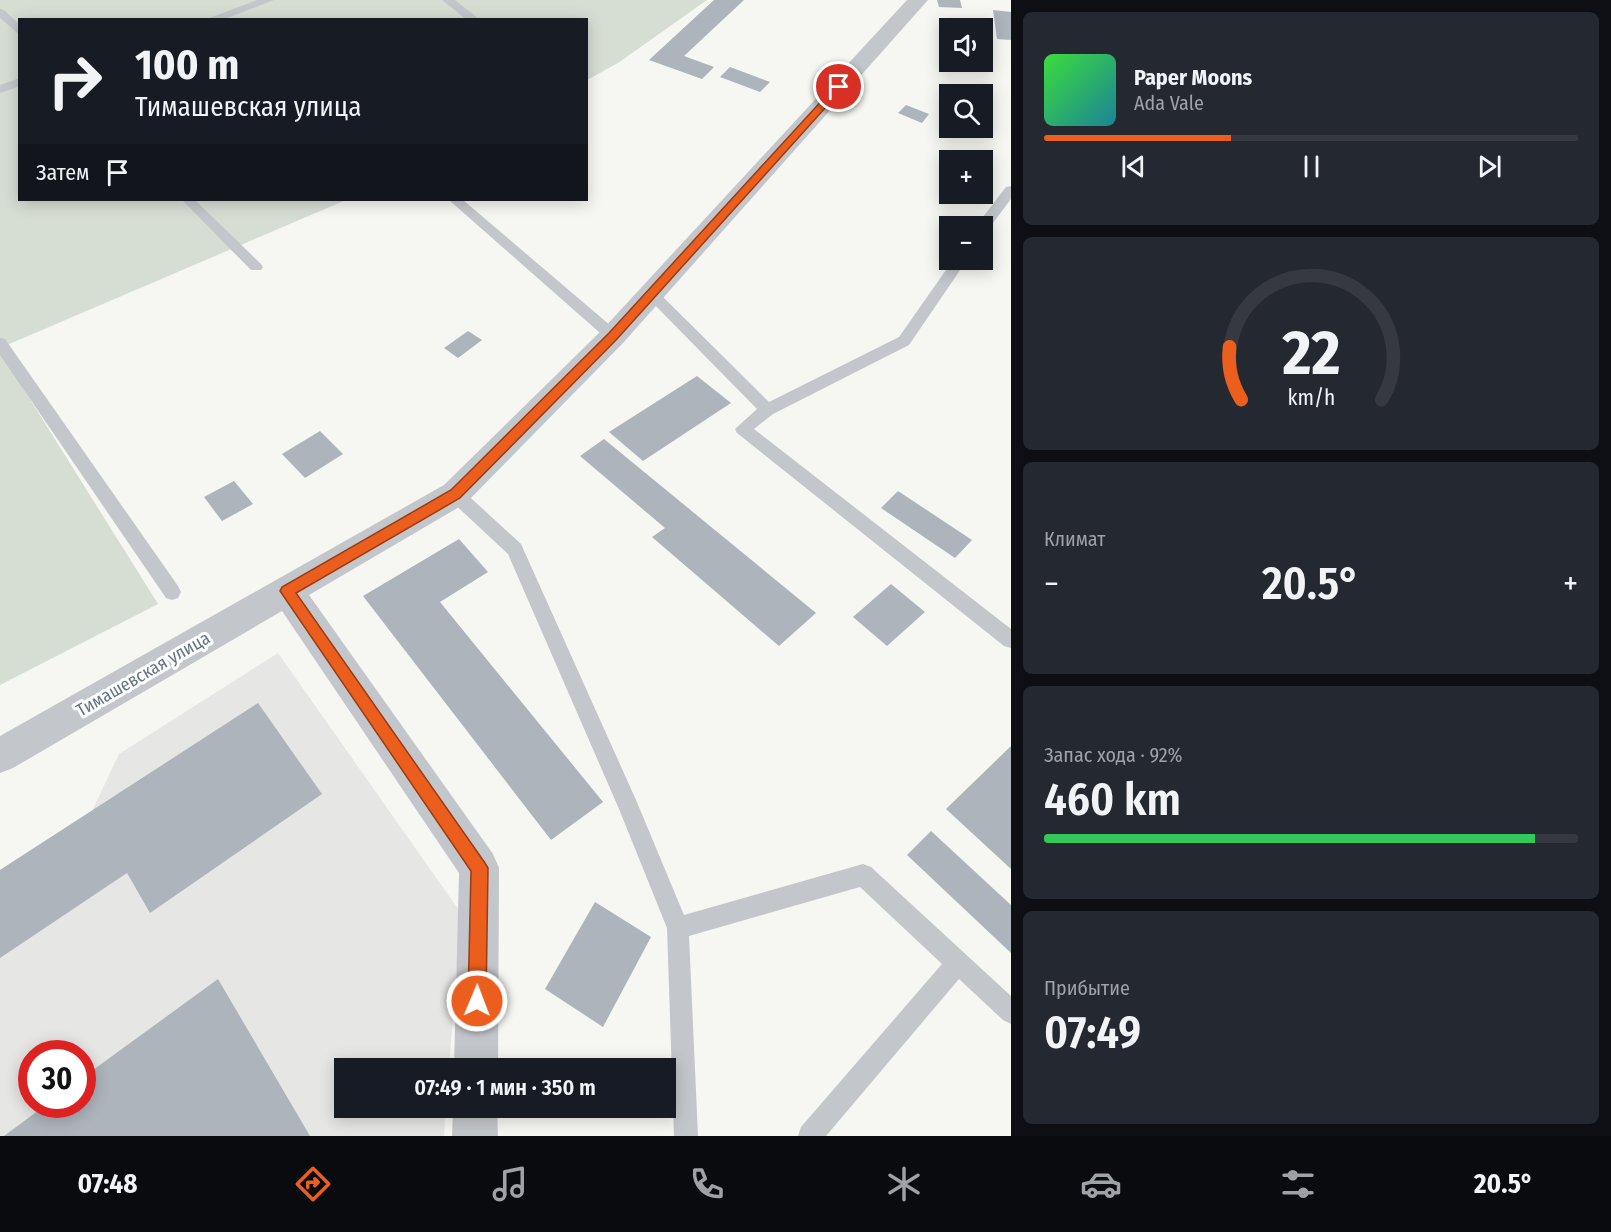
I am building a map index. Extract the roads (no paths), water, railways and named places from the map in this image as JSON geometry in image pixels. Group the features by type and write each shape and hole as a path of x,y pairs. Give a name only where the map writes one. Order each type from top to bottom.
{"street":[{"name":"Тимашевская улица","path":"0,756 455,494 613,336 918,0"},
{"path":"287,591 480,868 476,1058"},
{"path":"475,1118 475,1136"}],"lane":[{"path":"224,0 245,18"},
{"path":"214,18 268,0"},
{"path":"448,0 472,18"},
{"path":"0,12 18,30"},
{"path":"0,89 18,83"},
{"path":"991,216 1011,190"},
{"path":"189,201 256,267"},
{"path":"456,201 613,336"},
{"path":"953,270 904,341 767,410 743,429 1011,640"},
{"path":"651,294 767,410"},
{"path":"0,343 172,592"},
{"path":"455,494 515,549 629,807 678,928 686,1136"},
{"path":"678,928 863,875 1011,1012"},
{"path":"810,1136 957,964"}]}
